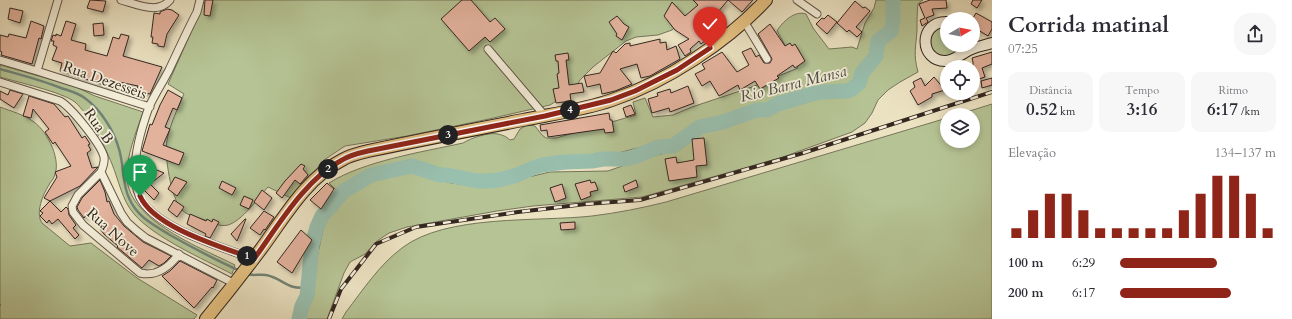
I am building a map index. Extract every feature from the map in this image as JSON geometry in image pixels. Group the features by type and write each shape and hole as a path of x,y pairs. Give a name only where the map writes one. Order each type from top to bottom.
{"main road":[{"path":"206,319 237,282 302,193 318,176 342,160 354,154 545,116 611,100 635,91 677,70 710,48 744,21 766,0"}],"street":[{"path":"37,70 58,0"},
{"path":"121,0 152,8 163,6 170,0"},
{"path":"150,107 197,12 200,0"},
{"path":"798,0 817,14"},
{"path":"744,21 767,59"},
{"path":"940,23 936,24 927,32 925,38 927,50 931,55 939,60 948,61 963,52"},
{"path":"980,45 992,43"},
{"path":"488,49 545,116"},
{"name":"Rua Dezesseis","path":"0,60 37,70 150,107 138,144 136,159 137,188 144,204 163,220 190,235 253,260"},
{"name":"Rua B","path":"0,82 60,101 79,119 102,151 104,162 101,172 115,203 127,222 146,238 237,282"},
{"name":"Rua Nove","path":"101,172 84,187 73,202 73,212 83,225 140,273 147,275 159,272 171,263 179,254"}],"green space":[{"path":"202,0 706,0 672,30 658,35 636,37 626,41 593,67 572,91 550,105 407,136 345,146 324,160 293,199 268,187 250,209 239,219 228,225 222,225 190,215 182,210 175,197 169,176 166,147 168,134 174,116 184,94 168,84 197,19"},
{"path":"876,0 891,0 890,19 876,40 875,51 861,68 856,80 847,86 821,87 695,127 685,132 674,142 657,143 614,154 542,160 497,176 469,174 413,164 384,166 370,171 346,186 323,208 336,190 329,183 343,175 376,163 463,143 475,137 485,135 498,134 505,136 510,140 514,139 520,129 527,125 535,126 546,138 556,138 636,115 633,102 645,98 653,117 673,115 752,87 798,68 777,31 785,21 793,15 802,13 806,14 813,28 829,49 852,47 857,49 865,23 874,8"},
{"path":"896,0 923,0 918,4 917,10 915,55 918,72 888,90 878,100 865,123 852,132 783,157 642,197 533,206 497,211 407,227 389,233 377,241 365,254 350,262 344,273 327,319 303,319 324,226 332,209 350,194 372,181 394,173 410,171 451,183 482,187 498,185 520,178 550,172 608,171 645,158 674,151 695,132 720,127 753,113 771,113 778,108 790,107 822,98 842,96 855,92 866,82 866,72 880,56 882,47 893,33"},
{"path":"940,27 940,52 957,53 949,58 932,53 929,34 932,29"},
{"path":"0,65 76,87 95,96 143,112 128,161 127,178 131,193 140,207 153,220 187,241 235,265 232,274 167,240 143,223 134,214 126,203 112,164 101,140 86,114 75,102 69,98 50,91 0,77"},
{"path":"992,104 992,319 342,319 372,278 386,262 402,248 421,237 443,230 467,225 592,216 620,212 666,202 940,120 940,148 980,148 979,108"},
{"path":"0,107 22,115 34,122 49,140 55,155 56,170 54,178 44,193 39,214 42,223 70,246 91,243 137,278 197,315 194,319 0,319"}],"building":[{"path":"90,0 106,1 103,12 87,8"},
{"path":"205,0 213,0 210,16 204,15"},
{"path":"462,0 471,0 490,22 495,18 505,29 490,42 485,37 469,51 441,19"},
{"path":"693,0 728,0 717,13 726,23 701,44 699,41 690,49 691,52 685,56 678,45 689,39 675,30 664,16 672,2 685,16 698,5"},
{"path":"728,0 753,0 742,12"},
{"path":"930,0 946,0 947,8 932,9 934,15 926,18 928,22 922,26 920,20 925,18 919,4"},
{"path":"973,0 982,0 977,8 971,4"},
{"path":"855,1 863,8 865,7 870,11 856,27 862,32 857,37 849,30 847,32 837,23"},
{"path":"10,8 23,11 20,23 8,19"},
{"path":"167,9 172,10 179,15 167,34 164,47 152,43 153,37 151,37 154,13 160,14 160,12"},
{"path":"828,15 837,22 827,34 816,24"},
{"path":"980,15 992,22 992,29 988,36 980,31"},
{"path":"617,16 629,27 622,40 616,36 617,34 609,22"},
{"path":"31,21 44,26 32,64 1,55 0,35 8,37 9,34 26,38"},
{"path":"66,21 76,24 71,40 86,44 85,50 107,56 113,37 119,39 121,34 129,36 123,56 162,67 150,94 136,91 138,86 119,82 117,89 60,71 62,63 52,60 57,47 53,45 54,41 51,41 53,35 56,36 56,34 61,36"},
{"path":"103,23 104,35 94,36 93,24"},
{"path":"770,24 785,46 790,43 792,46 795,44 805,61 795,68 793,65 777,76 779,78 760,89 755,81 740,90 738,85 719,96 710,81 702,86 695,74 705,69 702,64 722,52 737,72 749,65 742,52 751,48 756,57 759,55 764,63 770,63 772,59 758,34"},
{"path":"660,39 660,43 666,42 667,50 676,46 680,59 650,76 641,78 637,64 620,69 632,84 615,91 602,94 600,84 587,87 584,76 600,73 613,51 616,53 625,44 630,43 630,46"},
{"path":"992,52 992,64 982,68 985,77 980,79 980,60 972,60 972,58"},
{"path":"568,53 569,60 566,60 569,85 582,83 584,92 570,94 571,101 556,103 553,89 559,88 557,74 559,73 558,61 556,61 555,55"},
{"path":"934,77 940,84 940,92 932,94 932,97 918,105 910,91 915,87 913,82 921,78 925,86"},
{"path":"992,78 992,85 982,88 981,81"},
{"path":"688,86 694,103 670,112 669,108 652,113 648,99 658,96 657,93 670,89 671,93"},
{"path":"10,90 23,94 14,108 0,99 0,91 8,95"},
{"path":"168,90 182,98 177,110 173,108 165,127 170,129 163,145 184,153 179,165 142,151 150,124 152,125"},
{"path":"29,96 54,104 65,117 68,116 82,138 85,136 90,144 88,145 91,150 87,153 92,168 98,167 80,186 50,201 44,198 57,177 55,172 71,166 55,142 53,144 45,132 49,129 33,109 31,118 23,116"},
{"path":"631,105 635,114 626,117 623,108"},
{"path":"609,113 614,132 605,133 604,129 548,137 547,130 541,131 540,125"},
{"path":"704,138 707,165 696,166 697,177 669,181 665,159 676,157 677,163 694,160 692,139"},
{"path":"140,163 164,173 150,184 159,193 154,200 143,189"},
{"path":"301,164 305,166 303,169 308,175 300,184 295,180 282,198 276,193"},
{"path":"175,177 187,182 177,196 168,189"},
{"path":"100,180 107,202 109,201 114,214 124,226 143,242 171,256 164,263 159,266 149,260 142,268 104,234 100,229 103,226 95,216 93,217 90,210 84,218 77,207 82,198"},
{"path":"590,180 591,183 595,182 598,190 590,192 591,196 581,200 575,184"},
{"path":"636,180 638,187 625,192 623,186"},
{"path":"222,181 236,188 232,195 219,188"},
{"path":"327,183 334,189 321,209 310,200"},
{"path":"562,184 566,198 555,202 550,188"},
{"path":"262,190 272,198 264,210 254,202"},
{"path":"244,196 253,200 249,209 240,205"},
{"path":"174,200 184,207 177,217 168,210"},
{"path":"50,201 61,212 66,207 68,209 69,215 76,225 73,228 79,235 75,239 58,219 52,224 49,220 47,223 40,216 43,213 40,211"},
{"path":"264,211 274,217 260,235 250,228"},
{"path":"190,214 206,221 207,219 212,222 213,219 219,222 210,238 205,236 206,234 187,224"},
{"path":"246,219 237,241 231,234"},
{"path":"575,222 575,229 561,230 560,223"},
{"path":"301,230 312,240 292,273 277,262"},
{"path":"180,261 217,280 213,288 212,287 194,308 162,276 170,271"}],"waterway":[{"name":"Rio Barra Mansa","path":"299,319 302,306 307,296 312,245 322,216 344,191 371,175 412,166 440,175 477,181 488,181 499,180 517,175 542,165 603,159 625,159 659,147 673,146 700,127 723,122 757,110 767,110 778,104 808,95 822,92 847,91 859,83 862,73 876,56 878,41 891,31 893,21 893,0"},
{"path":"0,69 74,92 92,104 106,121 117,142 121,156 127,193 138,212 150,223 170,235 240,271"},
{"path":"247,274 266,275 290,286 301,288 308,287"}],"railway":[{"path":"329,319 341,289 376,244 416,227 518,212 586,204 640,200 803,153 992,92"}],"route":[{"path":"140,196 141,200 148,208 171,225 190,235 254,259 302,193 318,176 332,166 354,154 545,116 611,100 635,91 677,70 710,48"}]}
